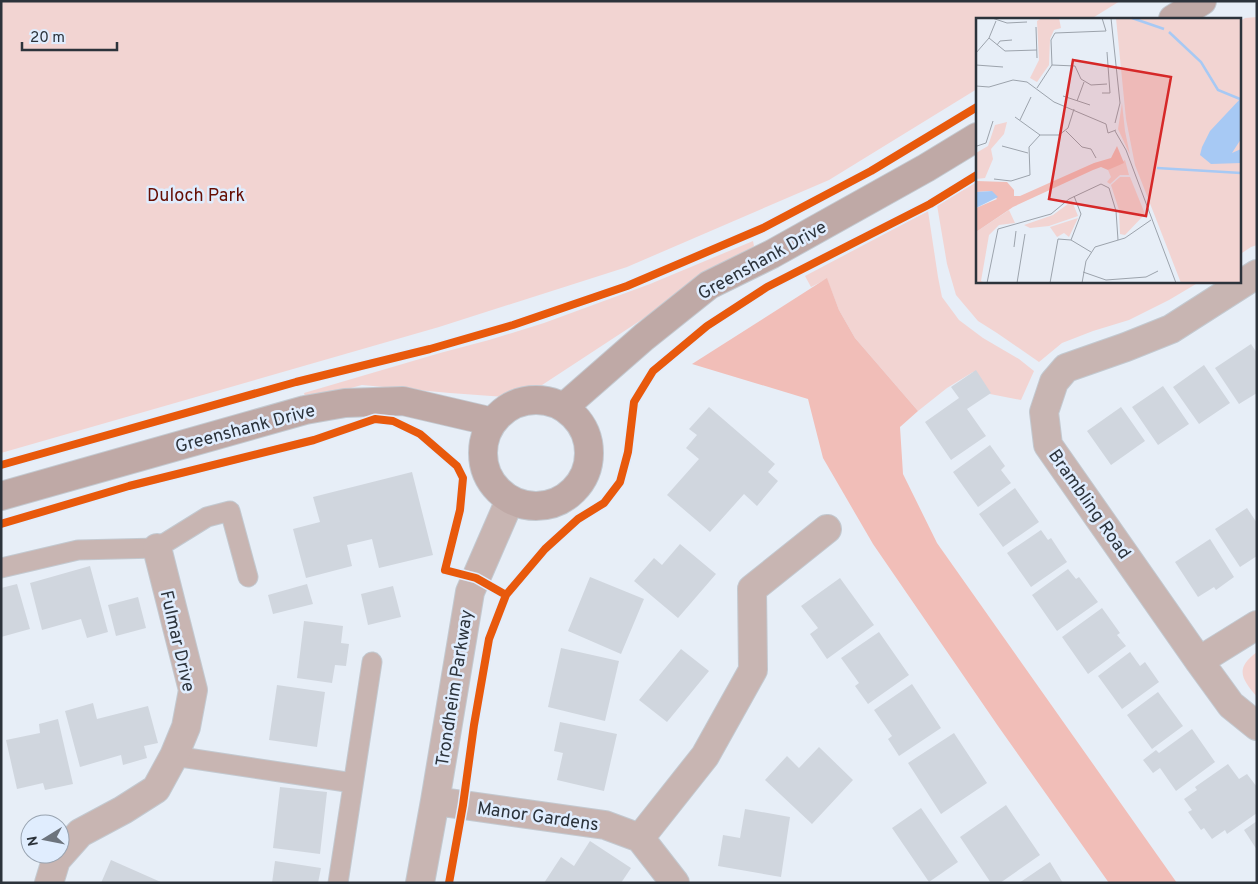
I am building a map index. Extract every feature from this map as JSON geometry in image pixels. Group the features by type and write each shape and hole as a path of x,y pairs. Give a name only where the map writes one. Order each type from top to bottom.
{"street":[{"path":"1175,18 1202,1"},
{"name":"Greenshank Drive","path":"564,407 644,337 709,284 772,254 926,168 976,138"},
{"name":"Brambling Road","path":"1257,274 1171,329 1126,348 1066,368 1054,382 1044,412 1048,445 1198,661 1231,705 1257,726"},
{"path":"533,399 549,401 564,407 577,418 586,433 590,450 588,467 580,483 570,495 556,503 541,506 524,506 510,500 496,488 487,473 482,456 485,438 493,422 503,410 533,399"},
{"name":"Greenshank Drive","path":"1,496 305,410 346,403 403,401 493,422"},
{"name":"Trondheim Parkway","path":"420,883 470,592 510,500"},
{"path":"676,883 640,838 706,756 753,670 752,588 827,530"},
{"name":"Fulmar Drive","path":"49,883 56,860 80,834 156,789 174,756 186,727 193,690 157,548"},
{"path":"1198,661 1257,625"},
{"name":"Manor Gardens","path":"435,801 605,825 640,838"}],"lane":[{"path":"1,568 78,550 157,548 208,517 230,511 248,577"},
{"path":"338,883 372,662"},
{"path":"174,756 353,783"}],"green space":[{"name":"Duloch Park","path":"1,1 1120,1 1093,18 976,18 976,90 829,180 627,267 439,327 1,453"},
{"path":"1257,17 1257,245 1240,254 1240,21 1245,18"},
{"path":"976,183 976,282 1199,282 1129,320 1062,343 1039,362 978,321 956,295 947,264 937,205"},
{"path":"928,211 942,297 959,320 1034,371 1021,400 990,394 973,372 947,388 918,411 855,338 839,310 827,279 811,287 805,276"},
{"path":"753,241 754,246 539,387 505,397 362,385 306,400 304,393 544,323 650,284"},
{"path":"1257,652 1257,697 1244,679 1243,669 1245,664"}],"shaded area":[{"path":"827,278 839,310 855,338 918,411 900,427 903,474 937,543 1177,883 1109,883 873,544 823,458 808,399 692,364"}],"building":[{"path":"1251,344 1257,353 1257,393 1239,404 1215,368"},
{"path":"1204,365 1230,403 1199,424 1173,387"},
{"path":"976,370 991,393 967,409 986,436 951,460 925,422 959,398 951,387"},
{"path":"1163,386 1189,424 1158,445 1132,407"},
{"path":"709,407 775,464 768,472 778,481 757,506 744,494 710,532 667,495 699,459 686,448 697,435 689,429"},
{"path":"1121,407 1145,441 1111,465 1087,431"},
{"path":"990,445 1005,466 1001,470 1011,483 978,507 953,472"},
{"path":"412,472 433,555 379,568 372,539 347,545 352,566 306,578 293,529 320,522 313,497"},
{"path":"1015,488 1039,522 1003,547 979,514"},
{"path":"1247,508 1257,523 1257,556 1240,567 1215,529"},
{"path":"1041,530 1048,540 1051,538 1067,562 1031,587 1007,553"},
{"path":"1210,539 1234,577 1216,590 1214,587 1198,597 1175,562"},
{"path":"680,544 716,574 678,618 634,581 654,558 662,565"},
{"path":"90,566 108,632 87,638 81,619 42,630 30,583"},
{"path":"1068,569 1076,579 1079,577 1098,602 1057,631 1032,595"},
{"path":"590,577 644,599 621,654 568,631"},
{"path":"840,578 874,625 827,659 810,634 818,628 801,606"},
{"path":"17,584 30,629 1,637 1,588"},
{"path":"307,584 313,604 273,614 268,595"},
{"path":"393,586 401,617 368,625 361,594"},
{"path":"138,597 146,628 116,636 108,605"},
{"path":"1102,608 1120,633 1117,635 1126,646 1088,674 1062,637"},
{"path":"304,621 343,626 341,643 349,644 346,666 335,665 332,683 297,678"},
{"path":"879,632 909,675 868,704 855,686 859,683 841,658"},
{"path":"561,648 619,661 605,721 548,707"},
{"path":"681,649 709,671 667,722 639,700"},
{"path":"1130,652 1140,666 1145,662 1159,682 1122,709 1098,676"},
{"path":"912,684 941,728 899,756 888,739 892,736 874,710"},
{"path":"277,685 325,692 317,747 269,740"},
{"path":"1158,692 1183,726 1152,749 1127,715"},
{"path":"93,703 97,719 148,706 158,743 144,746 147,758 123,765 121,755 80,767 65,711"},
{"path":"58,719 73,784 45,790 43,783 17,789 6,740 40,733 39,724"},
{"path":"560,722 617,734 604,791 557,780 563,753 554,751"},
{"path":"1192,729 1215,762 1176,791 1160,768 1153,773 1143,760 1156,750 1159,753"},
{"path":"954,733 987,783 941,814 908,763"},
{"path":"819,747 853,780 812,824 765,780 787,756 799,768"},
{"path":"1228,764 1239,779 1247,774 1257,787 1257,813 1227,834 1225,830 1212,839 1204,828 1201,830 1188,812 1192,810 1184,799 1197,790 1195,787"},
{"path":"280,787 327,792 320,854 273,848"},
{"path":"1006,805 1040,855 1000,883 991,883 960,837"},
{"path":"921,808 958,862 929,882 892,828"},
{"path":"745,809 790,817 781,877 718,866 723,835 740,838"},
{"path":"1257,821 1257,850 1244,830"},
{"path":"590,841 631,868 621,883 544,883 561,857 574,866"},
{"path":"111,860 163,883 101,883"},
{"path":"275,861 321,868 318,883 272,883"},
{"path":"1050,862 1063,883 1019,883"}],"cycle path":[{"path":"1,465 296,382 430,349 513,325 627,286 763,228 871,171 976,108"},
{"path":"449,883 489,639 506,595 545,549 578,519 604,503 620,482 628,452 634,402 653,371 707,326 767,287 930,204 976,176"},
{"path":"1,524 129,486 314,440 375,419 393,421 420,434 457,466 463,478 460,510 445,570 476,578 506,595"}]}
